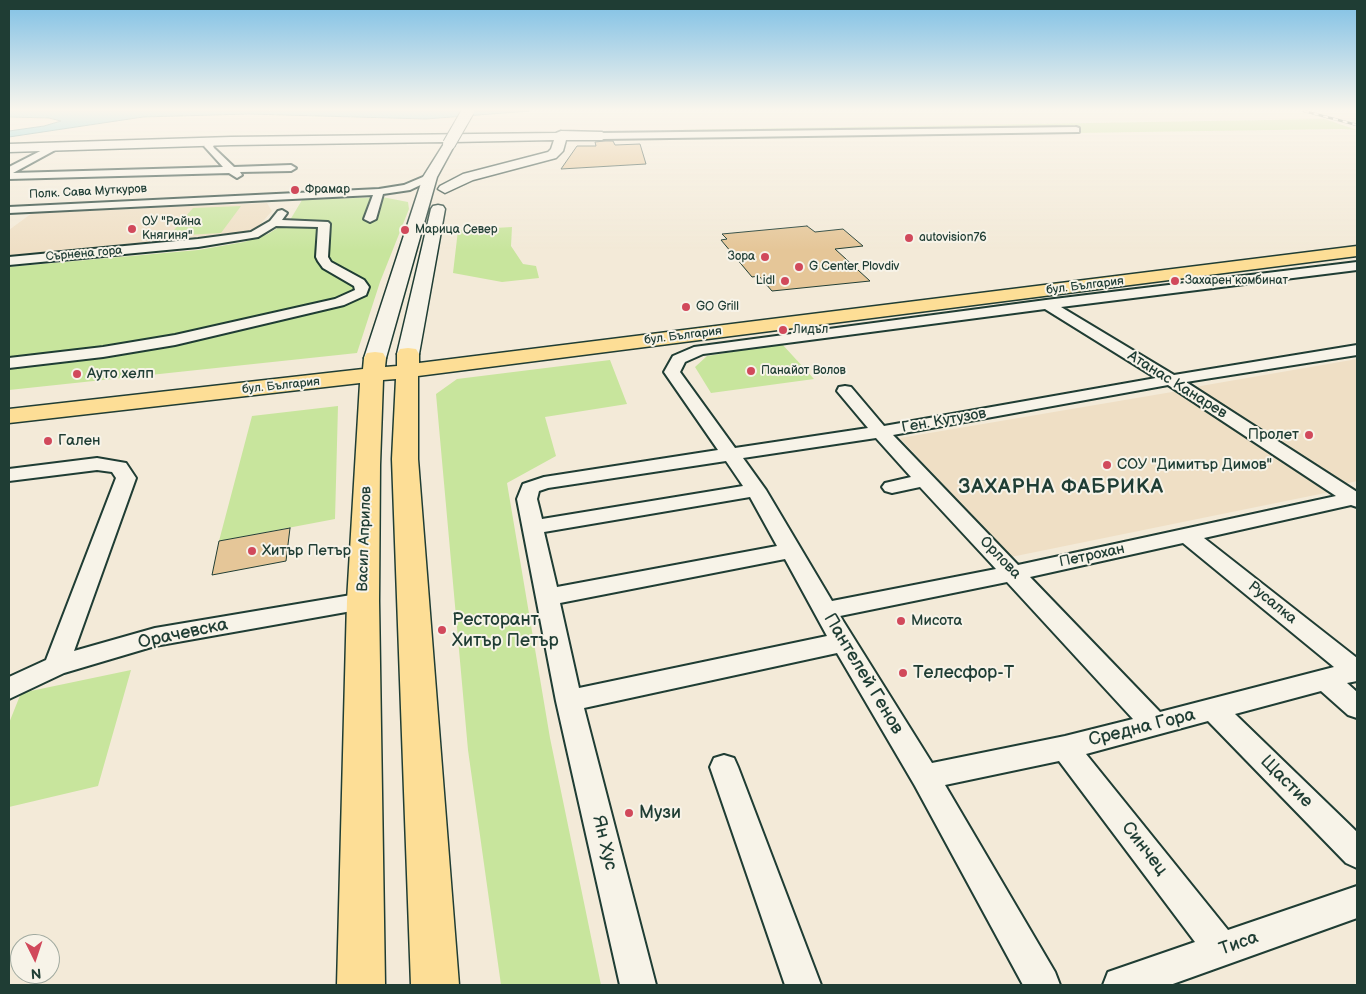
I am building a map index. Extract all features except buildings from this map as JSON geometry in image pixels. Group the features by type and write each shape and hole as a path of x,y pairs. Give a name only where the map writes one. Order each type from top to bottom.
{"main road":[{"name":"Васил Априлов","path":"361,985 363,600 367,465 374,367 421,206 438,183 450,157"},
{"path":"458,168 479,170 533,157"},
{"path":"438,183 545,157"},
{"name":"Васил Априлов","path":"435,985 405,459 408,363 434,222 438,183"},
{"name":"бул. България","path":"1046,291 1357,242"},
{"name":"бул. България","path":"9,416 374,367 1046,291 1351,254"},
{"name":"бул. България","path":"9,400 374,367"}],"street":[{"path":"9,171 35,157"},
{"path":"221,157 232,170 264,197"},
{"path":"9,176 291,168"},
{"path":"379,192 438,183"},
{"path":"379,192 409,196 421,206"},
{"path":"370,219 379,192"},
{"name":"Полк. Сава Муткуров","path":"9,210 379,192"},
{"name":"Сърнена гора","path":"9,261 254,235 274,223 280,217 289,196"},
{"path":"9,220 24,209"},
{"path":"9,363 103,352 175,340 339,302 361,292 362,287 359,283 327,265 324,261 322,257 324,224 274,223"},
{"name":"бул. България","path":"672,372 679,359 699,350 1046,291 1357,266"},
{"name":"Атанас Канарев","path":"1046,291 1171,380 1356,499"},
{"name":"Ген. Кутузов","path":"530,488 544,484 729,454 880,432 1171,380 1357,350"},
{"name":"Пантелей Генов","path":"672,372 756,490 843,642 925,777 1042,985"},
{"name":"Орлова","path":"845,391 880,432 1155,725"},
{"path":"9,476 97,464 119,467 126,478 56,666"},
{"path":"892,487 925,480"},
{"name":"Ян Хус","path":"530,488 527,499 569,701 638,985"},
{"path":"533,527 756,490"},
{"name":"Петрохан","path":"825,610 1014,573 1356,499"},
{"name":"Русалка","path":"1187,535 1357,671"},
{"path":"548,597 791,551"},
{"name":"Орачевска","path":"9,689 56,666 155,637 363,600"},
{"path":"569,701 843,642"},
{"name":"Средна Гора","path":"925,777 1066,748 1357,671"},
{"path":"1326,680 1357,707"},
{"name":"Щастие","path":"1214,710 1357,854"},
{"name":"Синчец","path":"1066,748 1222,950"},
{"path":"724,767 803,985"},
{"name":"Тиса","path":"1121,985 1357,902"}],"shaded area":[{"name":"ОУ \"Райна Княгиня\"","path":"267,203 272,211 257,228 243,232 9,256 9,230 32,213"},
{"name":"Пролет","path":"1357,359 1357,481 1340,485 1189,388"},
{"name":"СОУ \"Димитър Димов\"","path":"1178,391 1330,492 1011,557 900,438"}],"green space":[{"path":"382,197 408,202 409,209 380,282 357,353 9,390 9,267 198,250 244,242 268,234 290,220 302,200"},
{"path":"241,206 221,233 169,236 193,208"},
{"path":"512,227 511,246 523,264 536,266 539,278 502,282 453,273 458,230"},
{"path":"782,344 814,379 711,393 695,367 707,356"},
{"path":"610,360 627,404 545,417 556,456 507,483 550,738 601,985 501,985 468,750 436,394 457,379"},
{"path":"338,406 335,519 219,541 252,416"},
{"path":"131,670 98,786 9,807 9,723 21,693"}],"place":[{"name":"Фрамар","path":"295,190"},
{"name":"ОУ \"Райна Княгиня\"","path":"132,229"},
{"name":"Марица Север","path":"405,230"},
{"name":"autovision76","path":"909,238"},
{"name":"Зора","path":"765,257"},
{"name":"G Center Plovdiv","path":"799,267"},
{"name":"Lidl","path":"785,281"},
{"name":"Захарен комбинат","path":"1175,281"},
{"name":"GO Grill","path":"686,307"},
{"name":"Лидъл","path":"783,330"},
{"name":"Панайот Волов","path":"751,371"},
{"name":"Ауто хелп","path":"77,374"},
{"name":"Пролет","path":"1309,435"},
{"name":"Гален","path":"48,441"},
{"name":"СОУ \"Димитър Димов\"","path":"1107,465"},
{"name":"Хитър Петър","path":"252,551"},
{"name":"Мисота","path":"901,621"},
{"name":"Ресторант Хитър Петър","path":"442,630"},
{"name":"Телесфор-Т","path":"903,673"},
{"name":"Музи","path":"629,813"}],"district":[{"name":"ЗАХАРНА ФАБРИКА","path":"1061,488"}]}
